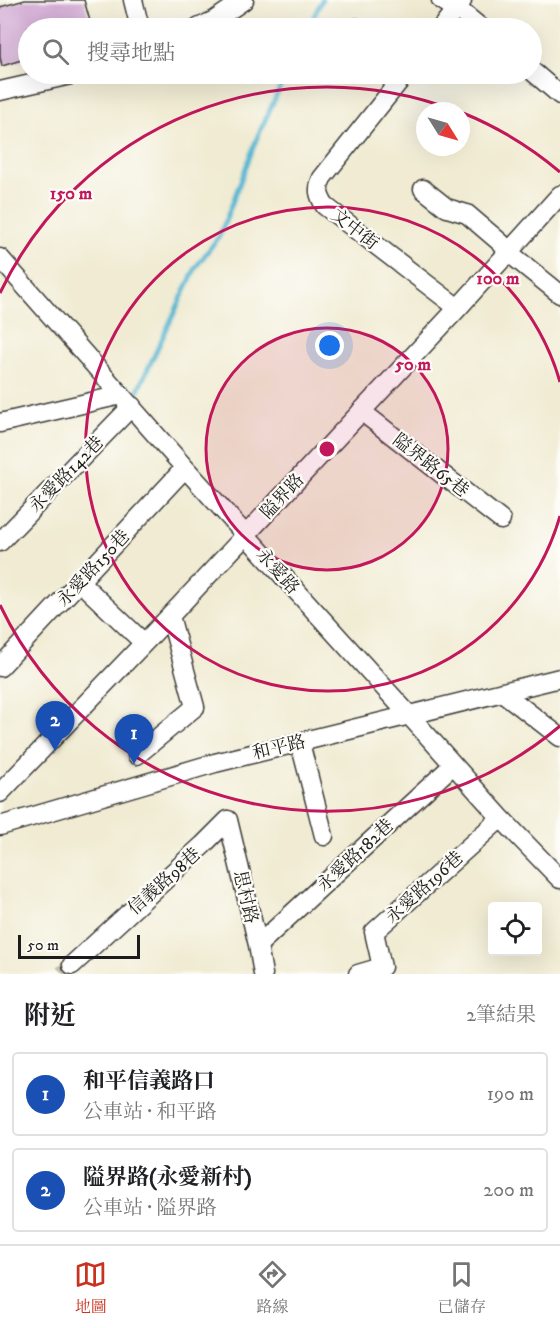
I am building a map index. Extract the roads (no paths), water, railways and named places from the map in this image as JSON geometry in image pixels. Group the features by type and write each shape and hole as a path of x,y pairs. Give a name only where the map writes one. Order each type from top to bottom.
{"street":[{"path":"133,0 138,18"},
{"path":"218,18 244,0"},
{"path":"446,18 453,3 470,18"},
{"path":"542,80 560,95"},
{"path":"0,91 31,84"},
{"name":"文中街","path":"397,84 322,178 318,188 319,197 326,206 458,308"},
{"path":"423,189 447,208 467,214 501,243 508,252 560,294"},
{"name":"隘界路","path":"0,793 170,616 458,308 560,195"},
{"name":"永愛路","path":"0,258 245,535 501,818 560,879"},
{"path":"0,423 126,401"},
{"name":"永愛路142巷","path":"0,542 126,401"},
{"name":"隘界路65巷","path":"361,411 501,520"},
{"name":"永愛路150巷","path":"0,667 185,468"},
{"path":"80,582 144,643"},
{"path":"137,755 195,707 170,616"},
{"name":"和平路","path":"0,826 214,763 560,678"},
{"path":"502,692 560,737"},
{"path":"300,743 324,836"},
{"name":"永愛路182巷","path":"258,945 453,765"},
{"name":"永愛路196巷","path":"357,974 382,967 374,932 501,818"},
{"name":"思村路","path":"228,820 263,974"},
{"name":"信義路98巷","path":"72,965 228,820"}],"waterway":[{"path":"313,18 322,0"},
{"path":"135,396 196,267 220,235 257,138 281,84"}],"tunnel":[{"path":"63,974 72,965"}],"place":[{"name":"隘界路(永愛新村)","path":"55,751"},
{"name":"和平信義路口","path":"134,764"}]}
